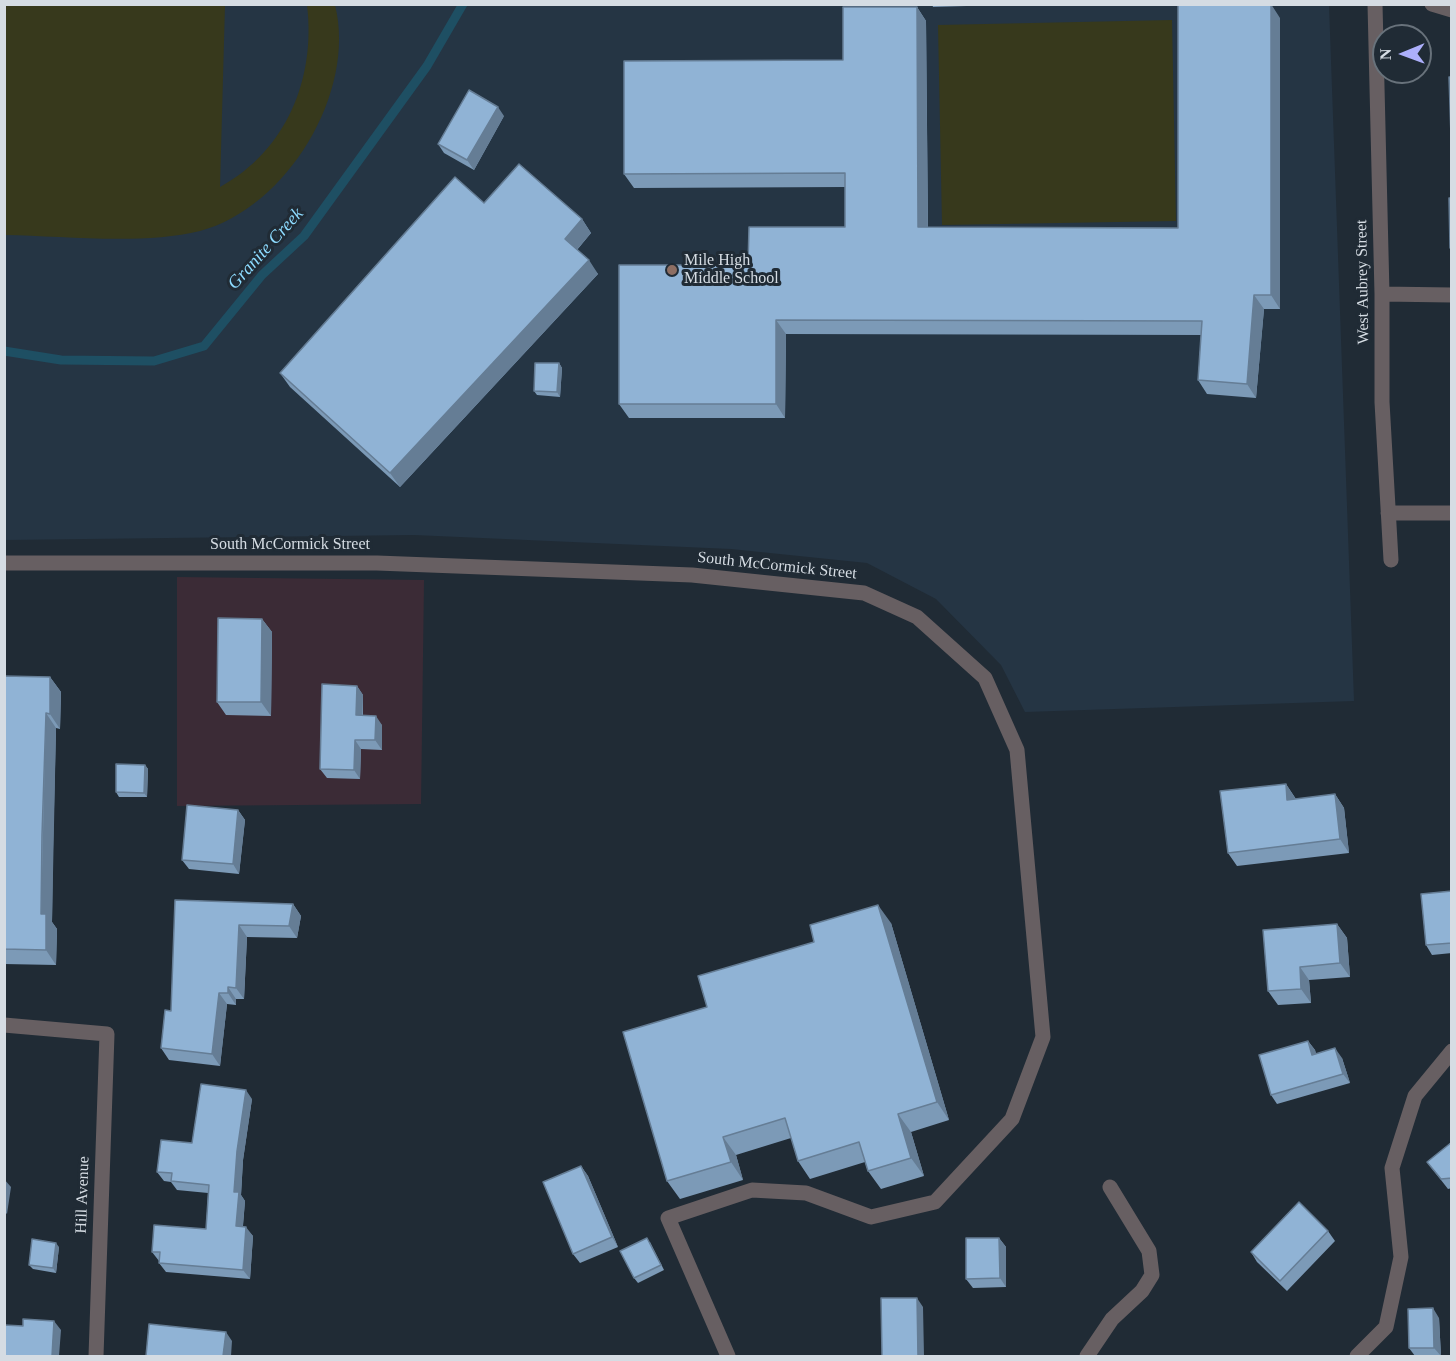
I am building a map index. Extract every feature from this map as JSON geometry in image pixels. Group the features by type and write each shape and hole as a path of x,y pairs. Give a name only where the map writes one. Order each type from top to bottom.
{"street":[{"name":"West Aubrey Street","path":"1375,4 1382,294 1382,402 1390,560"},
{"path":"1432,4 1452,10"},
{"path":"1382,294 1452,295"},
{"path":"1388,513 1452,513"},
{"name":"South McCormick Street","path":"4,563 377,563 692,575 864,593 917,617 986,678 1017,750 1043,1037 1012,1119 935,1202 871,1217 806,1193 752,1190 668,1218 728,1356"},
{"name":"Hill Avenue","path":"4,1025 107,1034 96,1356"},
{"path":"1357,1356 1386,1327 1401,1257 1392,1168 1415,1096 1452,1051"},
{"path":"1087,1356 1112,1320 1142,1292 1152,1275 1149,1251 1110,1187"}],"shaded area":[{"name":"Mile High Middle School","path":"4,5 1329,5 1354,701 1025,712 1001,665 936,599 867,563 731,549 414,535 5,540"},
{"path":"177,577 424,580 421,804 177,806"}],"green space":[{"path":"5,4 225,5 220,187 243,172 263,154 279,133 292,110 301,86 306,60 309,33 307,5 335,5 339,39 335,74 325,109 308,142 287,172 261,198 232,218 200,231 154,238 103,239 5,235"},
{"path":"1172,20 1176,221 942,225 938,25"}],"building":[{"path":"1178,4 1271,4 1271,295 1254,295 1247,384 1198,380 1202,321 776,320 776,404 619,404 619,265 748,265 749,227 845,227 845,173 624,174 624,61 843,60 843,7 917,7 918,227 1178,228"},
{"path":"1449,77 1452,77 1452,166"},
{"path":"469,90 498,107 467,160 438,144"},
{"path":"519,164 582,219 565,239 589,260 390,473 280,373 455,177 484,203"},
{"path":"1449,198 1452,198 1452,248 1450,248"},
{"path":"535,363 559,363 557,392 534,391"},
{"path":"218,618 262,619 261,702 217,702"},
{"path":"4,676 50,677 50,714 46,713 42,835 41,914 46,914 46,950 4,949"},
{"path":"322,684 357,686 356,715 376,716 375,740 355,740 354,770 320,769"},
{"path":"116,764 145,765 144,793 116,792"},
{"path":"1286,784 1287,800 1335,794 1340,839 1228,853 1220,791"},
{"path":"187,805 238,810 233,864 182,860"},
{"path":"1452,891 1452,943 1426,945 1421,894"},
{"path":"175,900 293,904 289,926 239,925 236,988 228,987 228,993 219,993 212,1054 161,1048 165,1010 171,1011"},
{"path":"878,905 937,1102 898,1114 911,1158 868,1171 859,1142 798,1161 785,1118 723,1137 731,1162 667,1181 623,1032 707,1007 698,976 814,942 810,925"},
{"path":"1337,924 1340,963 1300,967 1301,989 1268,991 1263,930"},
{"path":"1308,1041 1312,1055 1335,1048 1343,1074 1271,1095 1259,1055"},
{"path":"201,1084 246,1090 237,1151 234,1192 239,1192 236,1226 246,1227 243,1270 159,1263 160,1252 152,1252 154,1225 206,1229 209,1185 171,1181 172,1173 157,1172 161,1140 192,1143"},
{"path":"1452,1142 1452,1178 1441,1179 1427,1162"},
{"path":"581,1166 612,1237 573,1254 543,1182"},
{"path":"1299,1202 1328,1231 1280,1281 1251,1252"},
{"path":"647,1238 661,1265 634,1278 620,1251"},
{"path":"966,1238 999,1238 1000,1278 966,1279"},
{"path":"32,1239 56,1243 53,1268 29,1265"},
{"path":"881,1298 917,1298 918,1356 882,1356"},
{"path":"1433,1308 1434,1348 1409,1348 1408,1309"},
{"path":"23,1319 54,1321 52,1356 4,1356 4,1325 23,1326"},
{"path":"149,1324 226,1332 223,1356 146,1356"}],"waterway":[{"name":"Granite Creek","path":"4,351 61,360 154,361 204,346 262,275 304,236 427,66 463,4"}],"place":[{"name":"Mile High Middle School","path":"672,270"}]}
